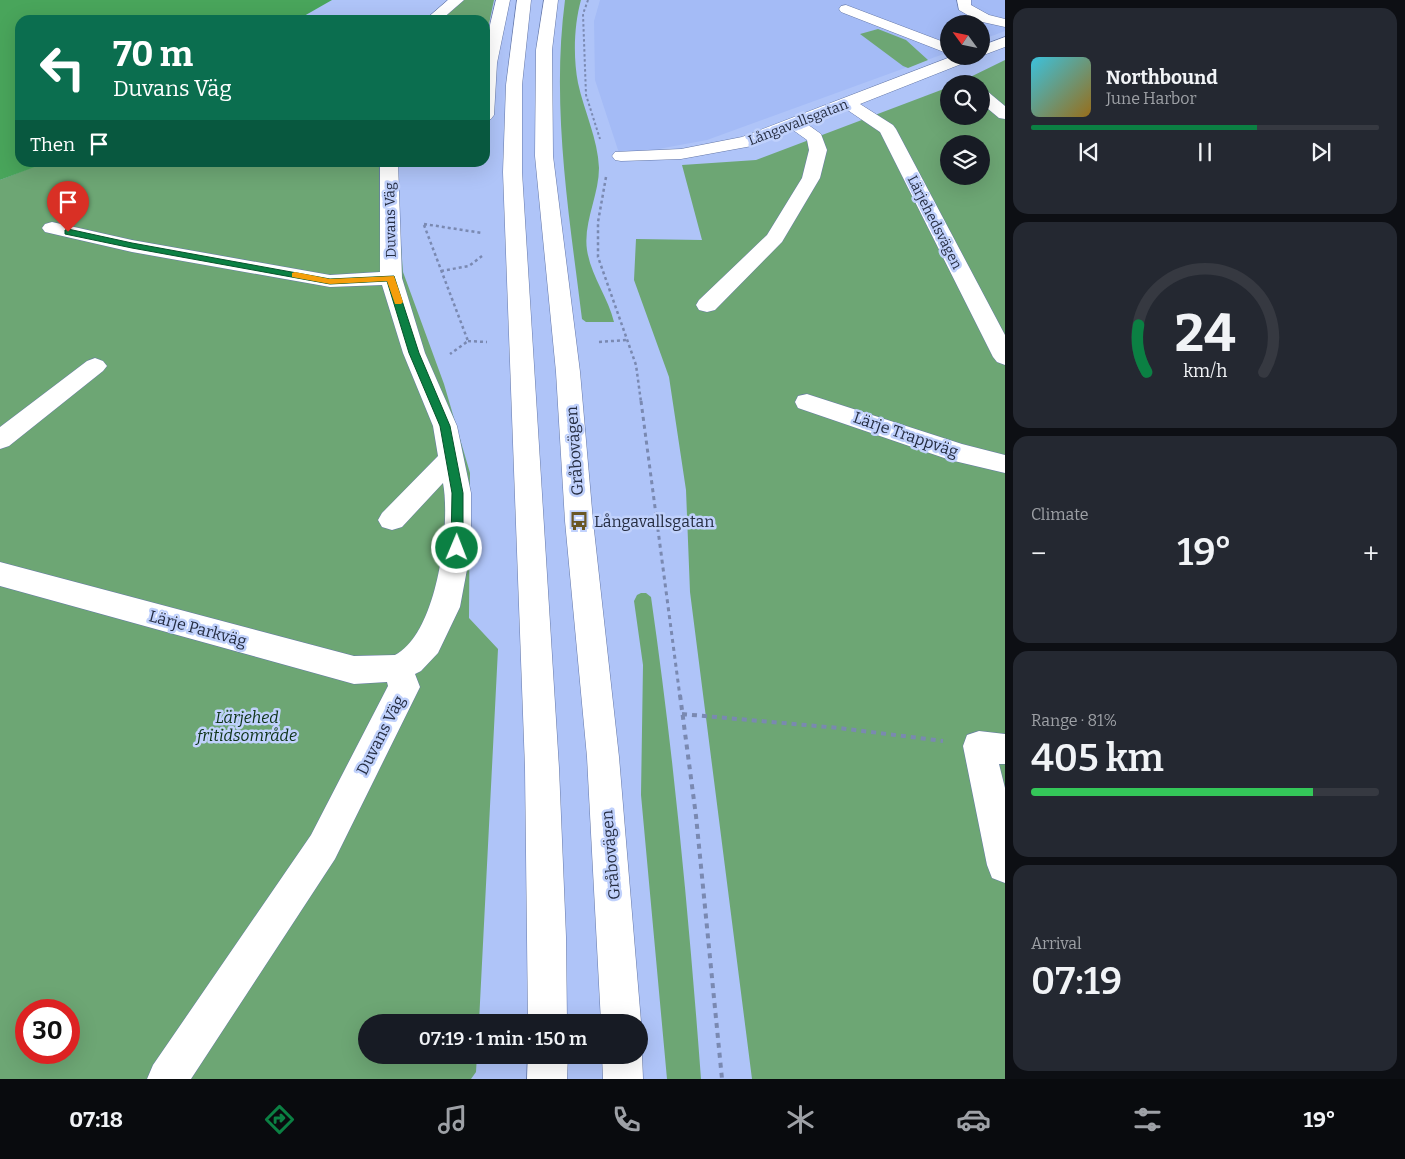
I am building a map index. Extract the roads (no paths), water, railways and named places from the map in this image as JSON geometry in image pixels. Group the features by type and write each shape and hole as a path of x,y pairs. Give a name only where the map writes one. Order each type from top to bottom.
{"street":[{"path":"438,15 457,0"},
{"path":"490,58 503,0"},
{"path":"524,0 517,37 512,153 544,819 548,1014"},
{"name":"Gråbovägen","path":"551,0 544,50 544,156 568,372 579,521 603,757 618,944 620,1014"},
{"path":"964,0 964,7 973,14 985,19 1005,23"},
{"path":"846,9 940,54"},
{"path":"990,48 1005,42"},
{"name":"Långavallsgatan","path":"621,156 681,154 746,142 848,103 940,60"},
{"path":"990,102 1005,114"},
{"name":"Lärjehedsvägen","path":"848,103 887,128 1005,357"},
{"path":"707,305 775,238 811,178 818,150 815,138 794,123"},
{"name":"Duvans Väg","path":"167,1079 323,847 404,687 398,668 410,662 427,644 445,607 457,548 458,493 445,426 423,370 414,353 391,278 389,167"},
{"name":"Duvans Väg","path":"52,228 132,246 330,281 391,278"},
{"path":"0,440 95,366"},
{"name":"Lärje Trappväg","path":"807,402 869,421 959,453 1005,464"},
{"path":"392,520 451,459"},
{"name":"Lärje Parkväg","path":"0,574 354,670 398,668"},
{"path":"992,747 1005,865"},
{"path":"547,1079 548,1064"},
{"path":"622,1064 623,1079"}],"place":[{"name":"Långavallsgatan","path":"579,521"}],"park label":[{"name":"Lärjehed fritidsområde","path":"247,726"}]}
